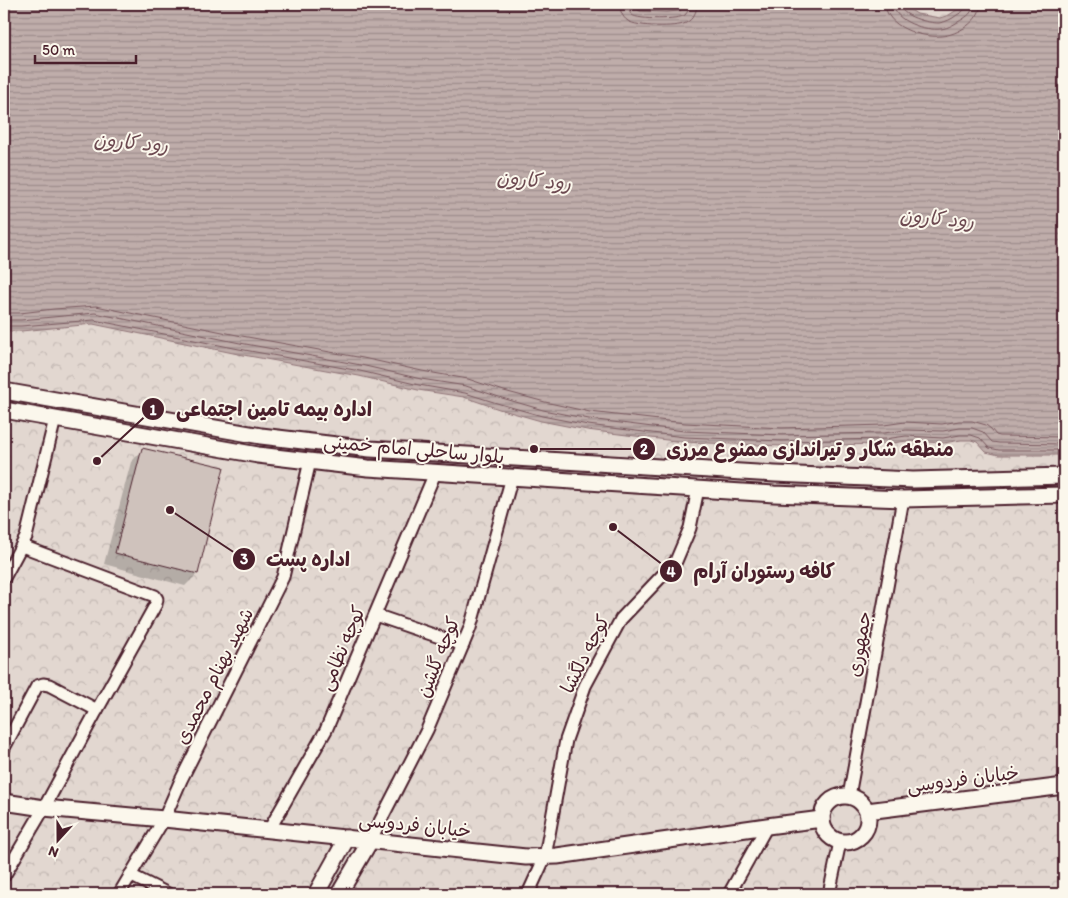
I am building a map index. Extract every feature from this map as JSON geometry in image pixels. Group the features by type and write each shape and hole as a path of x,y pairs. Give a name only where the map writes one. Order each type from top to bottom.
{"main road":[{"name":"بلوار ساحلی امام خمینی","path":"4,390 261,436 370,449 775,474 907,479 1064,476"},
{"name":"بلوار ساحلی امام خمینی","path":"4,410 258,455 368,468 774,494 903,499 1064,495"},
{"path":"903,499 907,479"},
{"name":"خیابان فردوسی","path":"867,812 1064,786"},
{"path":"841,796 855,798 867,812 869,818 868,826 865,832 854,841 847,843 833,839 823,827 823,811 827,804 841,796"},
{"name":"خیابان فردوسی","path":"4,802 44,808 526,857 557,856 822,819"},
{"path":"316,894 347,838"},
{"path":"339,894 370,841"}],"street":[{"path":"4,578 26,537 55,419"},
{"name":"شهید بهنام محمدی","path":"119,894 164,819 181,780 283,576 310,461"},
{"name":"کوچه نظامی","path":"269,830 326,730 435,473"},
{"name":"کوچه گلشن","path":"370,841 427,730 470,628 512,477"},
{"name":"کوچه دلگشا","path":"528,894 545,857 566,740 586,686 621,618 676,561 690,528 698,489"},
{"name":"جمهوری","path":"849,796 903,499"},
{"path":"4,876 44,808 157,599 155,596 22,546"},
{"path":"375,615 463,645"},
{"path":"4,748 37,686 49,685 97,710"},
{"path":"729,894 766,826"},
{"path":"829,894 840,842"},
{"path":"130,874 168,894"}],"green space":[{"path":"4,4 1064,4 1064,894 4,894"}],"water":[{"name":"رود کارون","path":"4,4 504,4 666,7 742,4 901,4 917,14 940,18 949,15 966,4 1064,4 1064,455 999,455 986,452 977,442 971,440 944,443 907,441 885,444 782,446 683,442 587,430 541,421 464,397 418,390 359,376 238,354 93,324 4,331"}],"building":[{"path":"142,448 224,467 198,574 115,553"}],"place":[{"name":"منطقه شکار و تیراندازی ممنوع مرزی","path":"534,449"},
{"name":"اداره بیمه تامین اجتماعی","path":"97,461"},
{"name":"اداره پست","path":"170,510"},
{"name":"کافه رستوران آرام","path":"613,527"}]}
